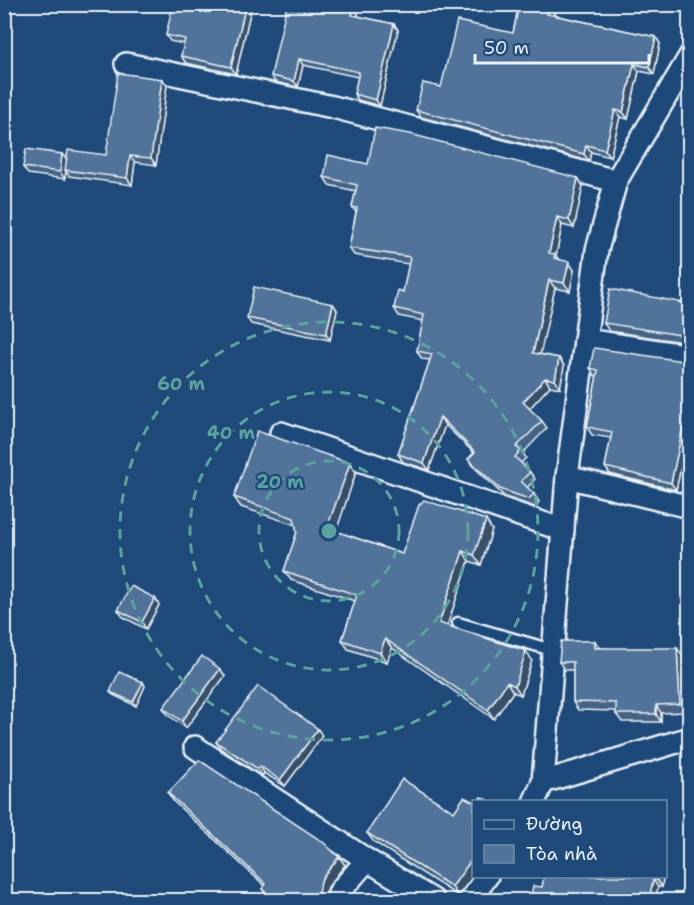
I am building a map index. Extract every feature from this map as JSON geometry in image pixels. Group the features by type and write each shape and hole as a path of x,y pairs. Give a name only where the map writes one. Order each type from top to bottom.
{"street":[{"path":"534,800 543,782 567,477 597,249 616,181 690,56"},
{"path":"126,64 344,110 616,181"},
{"path":"585,340 690,356"},
{"path":"281,433 563,530"},
{"path":"567,477 690,507"},
{"path":"543,782 690,738"},
{"path":"195,747 433,900"},
{"path":"337,900 340,891 368,860"},
{"path":"470,900 486,878"}],"lane":[{"path":"458,623 552,650"}],"building":[{"path":"173,4 246,4 231,67 181,56 185,39 166,35"},
{"path":"287,4 339,4 354,8 352,15 394,24 376,100 354,94 359,72 299,59 294,81 271,76"},
{"path":"519,4 549,4 547,14 656,37 649,67 634,64 623,112 615,110 605,150 586,145 584,154 416,110 423,83 441,87 457,21 513,33"},
{"path":"118,73 162,79 151,158 130,156 127,178 65,170 68,150 106,155"},
{"path":"375,128 410,134 578,178 569,220 557,217 549,253 555,254 554,258 569,262 564,283 549,280 533,353 559,358 555,380 545,378 523,402 542,421 516,447 521,450 515,457 530,472 521,481 534,494 529,499 500,489 468,459 475,452 440,417 424,463 398,454 432,354 417,351 424,315 394,308 398,290 403,292 410,257 349,248 357,208 352,207 357,185 324,177 328,155 368,164"},
{"path":"26,149 62,154 60,172 23,167"},
{"path":"254,287 333,304 326,334 247,318"},
{"path":"610,289 689,304 690,302 690,337 604,323"},
{"path":"594,348 683,361 690,359 690,428 683,427 671,483 605,467 612,432 587,427 598,370 590,368"},
{"path":"257,431 350,463 327,528 402,554 419,505 424,500 486,520 474,555 463,551 439,623 526,651 515,686 507,682 488,710 385,639 380,653 342,640 357,595 284,571 297,532 294,518 234,497"},
{"path":"131,586 155,598 142,622 118,610"},
{"path":"561,641 595,641 595,648 677,648 680,704 656,705 656,714 616,714 616,703 573,702 573,662 559,662"},
{"path":"202,656 220,669 182,721 163,708"},
{"path":"119,672 143,682 133,702 110,692"},
{"path":"258,686 318,729 280,780 260,766 258,769 216,742"},
{"path":"199,760 323,842 339,857 322,878 317,895 323,900 274,900 262,889 266,884 168,793"},
{"path":"402,779 454,812 464,797 472,801 472,859 452,887 367,833"},
{"path":"544,878 657,878 653,880 649,900 530,900 533,886 542,887"}]}
